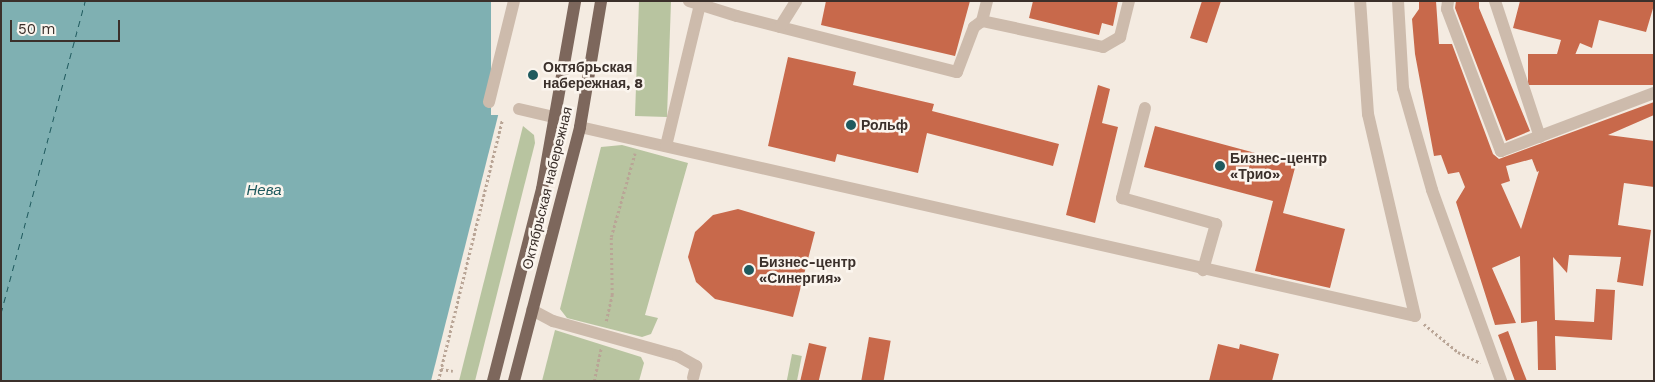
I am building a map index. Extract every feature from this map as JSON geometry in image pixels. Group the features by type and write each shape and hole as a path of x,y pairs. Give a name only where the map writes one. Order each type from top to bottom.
{"main road":[{"name":"Октябрьская набережная","path":"493,381 542,189 574,1"},
{"name":"Октябрьская набережная","path":"514,381 580,127 601,1"}],"street":[{"path":"489,102 514,1"},
{"path":"780,28 796,1"},
{"path":"666,146 694,3 780,28 957,72 974,27 982,20 987,1"},
{"path":"982,20 1104,47 1120,37 1129,1"},
{"path":"580,127 1204,270 1416,316 1368,114 1360,1"},
{"path":"1398,1 1403,88 1432,190 1501,381"},
{"path":"1448,1 1447,8 1501,151 1654,94"},
{"path":"1494,1 1540,137"},
{"path":"1145,108 1122,198 1216,224 1204,270"},
{"path":"519,109 553,117"},
{"path":"532,310 553,321 678,356 696,366 693,378"}],"path":[{"path":"438,381 502,122"},
{"path":"594,381 612,294 611,237 639,140"},
{"path":"1416,316 1458,352 1496,368"},
{"path":"441,369 453,371"}],"green space":[{"path":"639,1 671,2 667,117 635,116"},
{"path":"523,126 534,135 535,143 475,381 459,381"},
{"path":"622,145 688,163 645,315 658,318 651,334 642,337 567,318 560,309 601,147"},
{"path":"555,330 641,357 644,363 639,381 542,381"},
{"path":"792,354 802,356 797,381 787,381"}],"water":[{"name":"Нева","path":"1,1 527,1 431,381 1,381"}],"pier":[{"path":"491,1 529,1 529,115 491,115"}],"building":[{"path":"826,1 970,1 955,56 821,25"},
{"path":"1033,1 1118,1 1113,26 1102,23 1099,35 1029,18"},
{"path":"1202,1 1221,1 1207,43 1190,38"},
{"path":"1419,1 1436,1 1439,44 1452,44 1493,154 1499,159 1654,102 1654,115 1608,135 1654,141 1654,187 1624,183 1618,225 1651,230 1643,286 1617,282 1621,257 1569,255 1567,273 1553,257 1555,320 1594,322 1596,289 1615,290 1612,340 1555,336 1556,370 1538,370 1537,321 1521,323 1520,256 1492,268 1516,323 1495,325 1456,202 1465,187 1459,172 1448,174 1441,155 1434,156 1415,54 1412,19 1419,9","holes":["1532,159 1537,172 1539,171 1521,229 1501,184 1510,181 1506,166"]},
{"path":"1456,1 1479,1 1479,8 1530,131 1506,141 1455,8"},
{"path":"1520,1 1654,1 1654,5 1646,32 1599,20 1592,48 1580,43 1568,72 1553,68 1561,40 1513,28"},
{"path":"1528,54 1654,54 1654,85 1528,85"},
{"name":"Рольф","path":"788,57 856,72 853,85 934,104 932,111 1059,144 1053,166 927,133 918,173 837,154 835,162 768,146"},
{"path":"1098,85 1110,89 1102,123 1118,127 1095,223 1066,215"},
{"path":"1155,126 1296,164 1283,213 1345,229 1330,288 1255,271 1273,201 1144,167"},
{"name":"Бизнес-центр «Синергия»","path":"738,209 815,232 793,317 715,299 696,282 688,257 695,232 713,215"},
{"path":"1508,331 1527,381 1515,381 1498,335"},
{"path":"869,337 891,341 884,381 861,381"},
{"path":"809,343 827,347 819,381 800,381"},
{"path":"1218,344 1239,349 1240,344 1279,354 1272,381 1209,381"}],"ferry route":[{"path":"1,313 85,1"}],"place":[{"name":"Октябрьская набережная, 8","path":"533,75"},
{"name":"Рольф","path":"851,125"},
{"name":"Бизнес-центр «Трио»","path":"1220,166"},
{"name":"Бизнес-центр «Синергия»","path":"749,270"}]}
